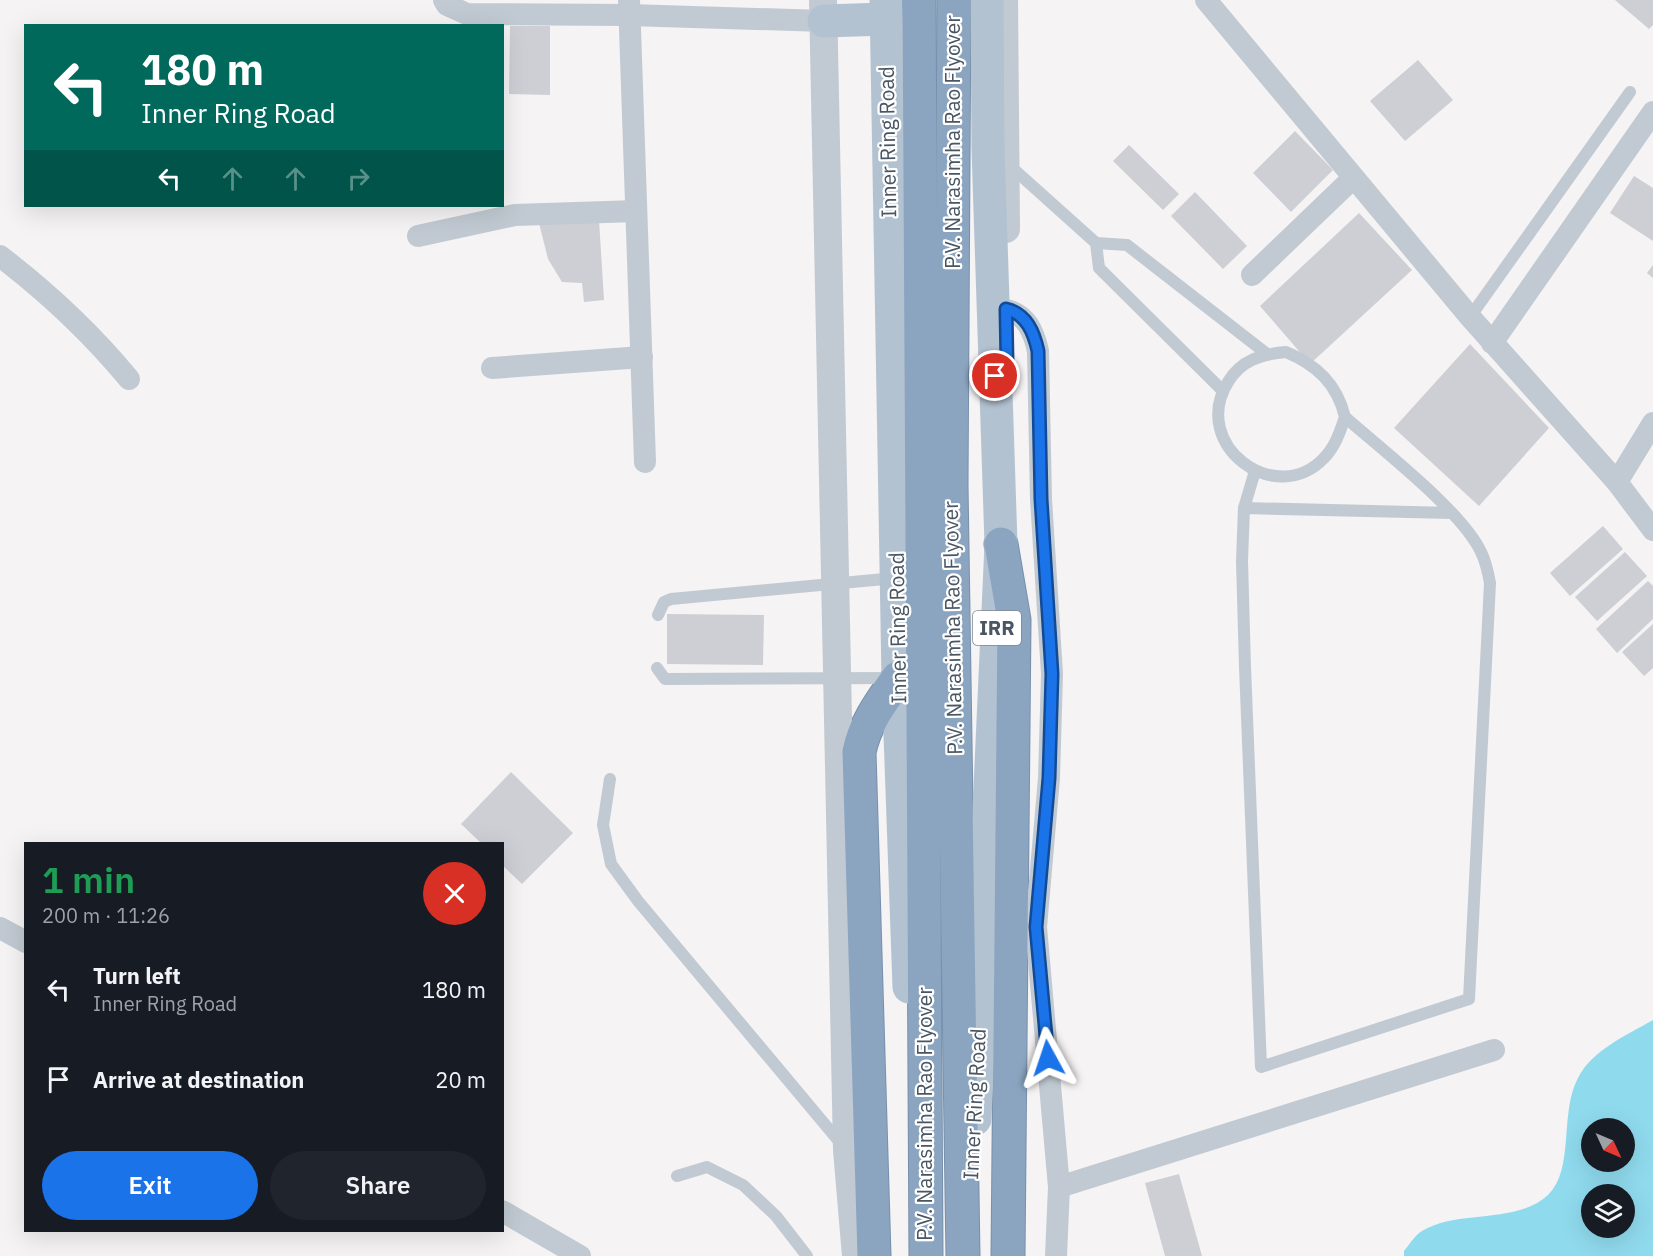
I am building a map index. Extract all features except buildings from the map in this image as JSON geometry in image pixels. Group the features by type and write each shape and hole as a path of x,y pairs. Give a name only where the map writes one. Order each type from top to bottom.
{"highway":[{"name":"P.V. Narasimha Rao Flyover","path":"919,0 926,1256"},
{"name":"P.V. Narasimha Rao Flyover","path":"954,0 951,484 963,1256"},
{"path":"1001,544 1014,620 1008,1256"},
{"path":"874,1256 858,1140 859,752 863,733 872,715 898,678"}],"main road":[{"name":"Inner Ring Road","path":"971,1256 970,1213 1001,544 995,376 997,156 987,0"},
{"name":"Inner Ring Road","path":"886,10 898,678 916,1256"},
{"path":"824,11 886,10"}],"street":[{"path":"444,0 447,5 467,14 629,8 824,11 837,678 858,1140 856,1256"},
{"name":"Inner Ring Road","path":"995,376 1007,363 997,156 1004,0"},
{"path":"1206,0 1352,179 1492,343 1617,482 1653,530"},
{"path":"629,8 645,462"},
{"path":"1492,343 1653,112"},
{"path":"1252,275 1352,179"},
{"path":"418,236 515,215 636,212"},
{"path":"0,256 38,286 105,351 129,379"},
{"path":"1006,309 1025,320 1035,335 1038,351 1041,499 1052,674 1049,778 1036,927 1059,1187 1056,1256"},
{"path":"492,368 642,357"},
{"path":"1617,482 1653,423"},
{"path":"0,928 24,941"},
{"path":"1059,1187 1494,1050"},
{"path":"504,1212 580,1256"}],"lane":[{"path":"1470,317 1630,92"},
{"path":"997,156 1096,243 1127,245 1267,354"},
{"path":"1096,243 1099,268 1223,391"},
{"path":"1255,471 1244,508 1245,655 1261,1067 1469,999 1490,583 1480,550 1452,513 1345,417 1333,387 1320,371 1304,359 1286,352 1267,354 1248,361 1233,374 1223,391 1218,414 1222,437 1232,454 1255,471 1287,476 1307,471 1324,459 1336,442 1345,417"},
{"path":"1244,508 1452,513"},
{"path":"658,615 664,602 671,599 897,578"},
{"path":"657,668 665,679 898,678"},
{"path":"610,779 603,825 611,864 652,919 858,1140"},
{"path":"677,1176 707,1167 743,1185 776,1216 807,1256"}],"water":[{"path":"1653,1020 1653,1256 1404,1256 1404,1251 1417,1235 1437,1224 1520,1210 1548,1195 1561,1171 1569,1107 1578,1078 1592,1059"}],"route":[{"path":"995,376 1007,363 1006,309 1025,320 1035,335 1038,351 1041,499 1052,674 1049,778 1036,927 1048,1058"}]}
